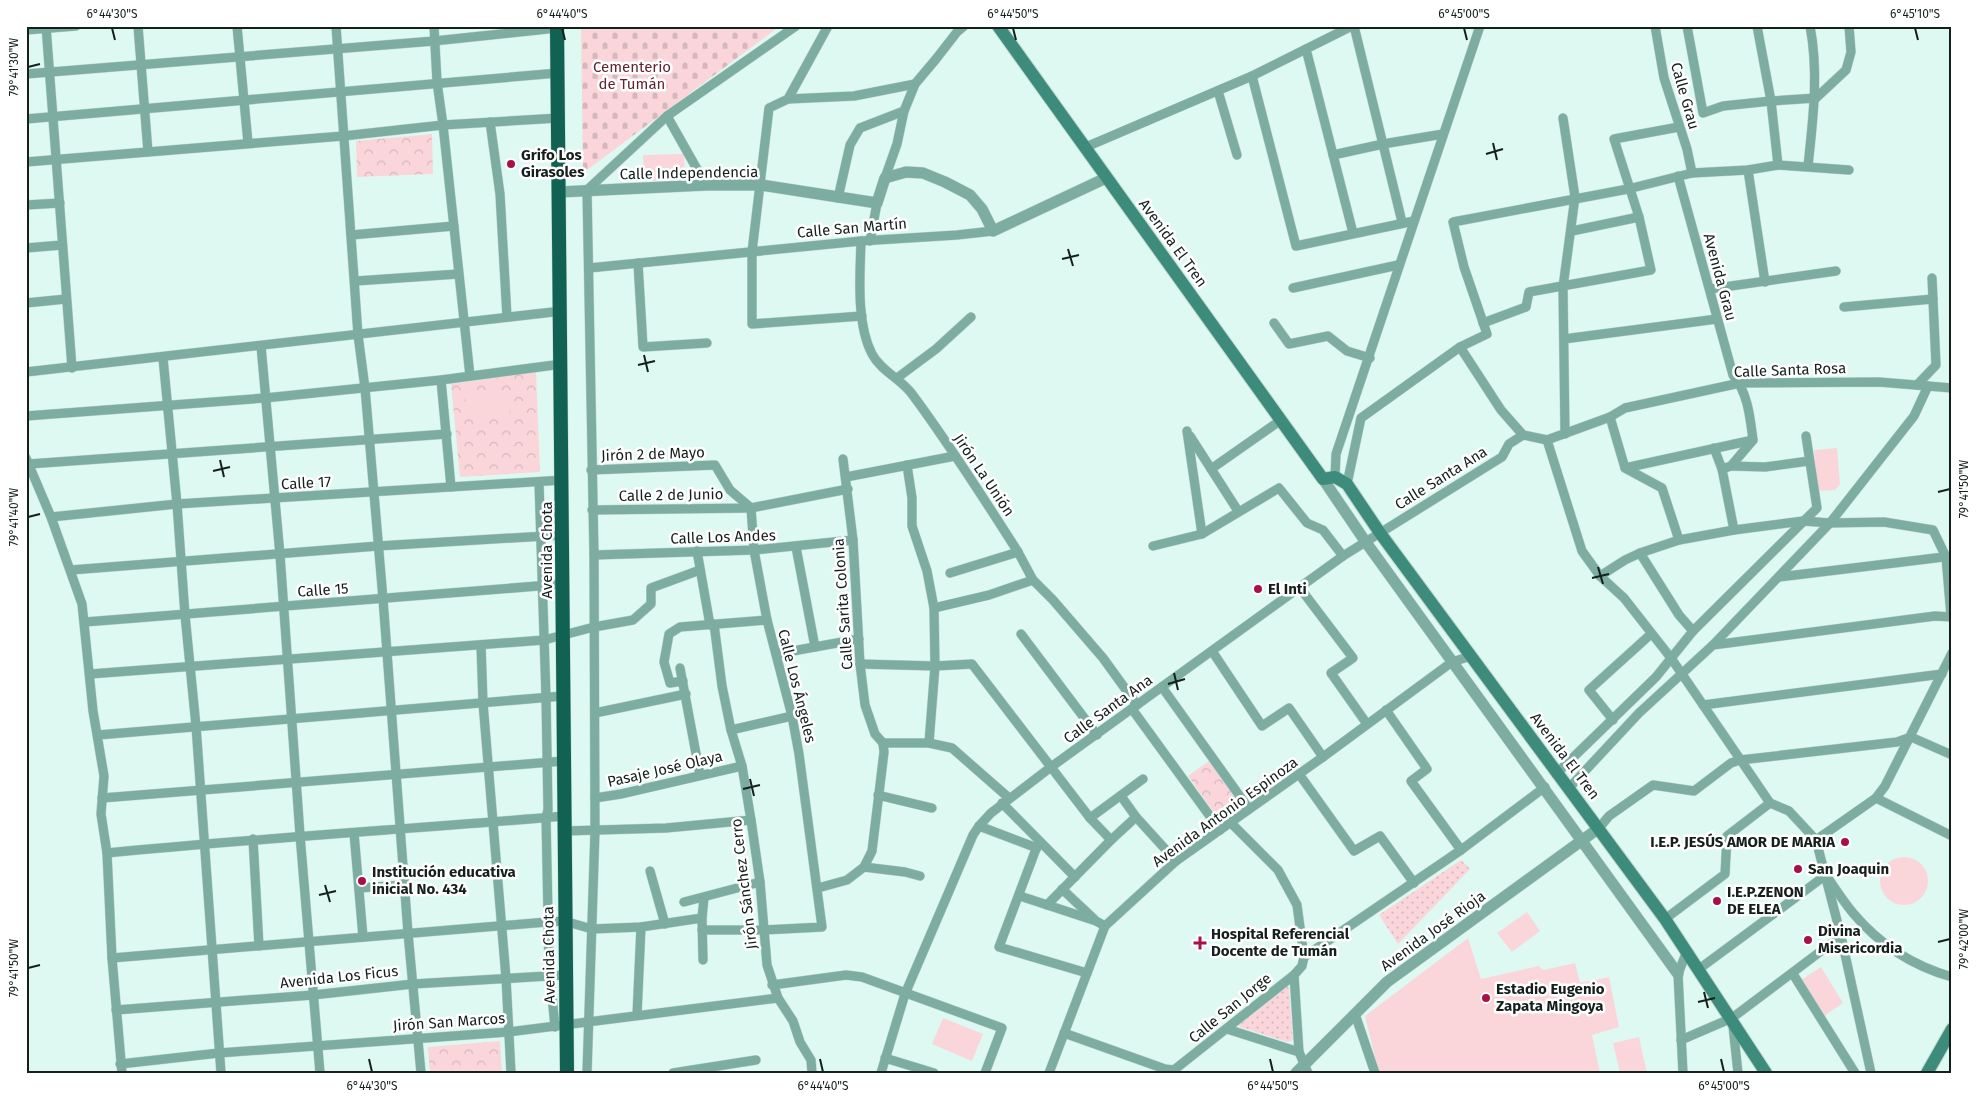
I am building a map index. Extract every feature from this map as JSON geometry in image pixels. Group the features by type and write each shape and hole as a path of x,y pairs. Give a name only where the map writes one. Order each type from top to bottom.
{"highway":[{"name":"Avenida Chota","path":"558,27 565,816 565,975 561,1026 567,1073"}],"main road":[{"name":"Avenida El Tren","path":"998,26 1281,420 1329,478 1347,484 1380,533 1556,774 1569,788 1666,919 1766,1073"},
{"path":"1927,1073 1952,1029"}],"street":[{"path":"26,30 76,26"},
{"path":"138,26 148,152"},
{"path":"237,26 248,143"},
{"path":"336,26 356,281 358,335 365,388 388,652 408,933 421,1073"},
{"path":"434,26 437,82 470,376"},
{"path":"587,1073 595,831 595,713 587,190 667,116 796,26"},
{"path":"788,99 828,26"},
{"path":"877,203 897,144 904,111 915,84 964,26"},
{"path":"1086,147 1252,76 1353,26 1402,222"},
{"path":"1329,478 1370,358 1398,265 1480,26"},
{"name":"Calle Grau","path":"1655,26 1664,78 1687,149 1692,173"},
{"path":"1687,26 1703,113 1724,106 1771,100 1816,98 1846,70 1851,52 1849,26"},
{"path":"1757,26 1771,100 1778,165"},
{"path":"1808,166 1816,98 1810,26"},
{"path":"26,74 141,66 240,55 434,40 558,27"},
{"path":"46,28 72,368"},
{"path":"1306,49 1353,233"},
{"path":"26,119 558,73"},
{"path":"1252,76 1296,246 1402,222 1414,221"},
{"path":"862,316 752,324 752,252 769,108 788,99 854,96 915,84"},
{"path":"1218,91 1237,154"},
{"path":"838,198 850,145 860,128 904,111"},
{"path":"667,116 706,185"},
{"path":"26,162 344,136 443,125 559,118"},
{"path":"1563,118 1576,197 1564,287 1565,434"},
{"path":"490,122 500,194 507,317"},
{"path":"1483,323 1526,307 1529,292 1651,270 1639,217 1628,189 1614,139 1679,127"},
{"path":"1333,155 1443,134"},
{"path":"1347,484 1361,418 1460,347 1487,334 1464,266 1453,222 1522,210 1576,197 1628,189 1692,173 1748,170 1778,165 1849,170"},
{"path":"1748,170 1765,282"},
{"path":"885,178 906,172 923,173 945,182 970,195 982,209 993,231"},
{"name":"Avenida Grau","path":"1678,176 1733,374 1740,383 1747,401 1753,440"},
{"name":"Calle San Martín","path":"589,268 866,241 993,231 1106,178"},
{"name":"Calle Independencia","path":"560,192 706,185 761,185 877,203"},
{"path":"26,206 60,203"},
{"name":"Jirón La Unión","path":"877,203 866,241 859,283 862,316 872,354 882,366 911,392 1018,552 1033,580 1053,600 1102,658 1220,830"},
{"path":"1572,230 1639,217"},
{"path":"351,234 454,226"},
{"path":"26,248 62,245"},
{"path":"638,263 644,347 707,343"},
{"path":"1293,288 1398,265"},
{"path":"1710,289 1836,270"},
{"path":"356,281 458,274"},
{"path":"1917,385 1936,365 1932,278"},
{"path":"26,303 66,299"},
{"path":"1844,307 1934,299"},
{"path":"26,372 163,358 562,311"},
{"path":"897,378 936,349 971,317"},
{"path":"1564,339 1717,319"},
{"path":"1274,323 1289,344 1328,336 1347,351 1370,358"},
{"path":"261,346 280,554 300,835 320,1073"},
{"path":"1460,347 1501,410 1523,435 1547,440 1582,551 1600,576 1624,598 1671,658 1770,803 1789,811 1816,840 1841,936 1871,1073"},
{"path":"163,358 178,504 221,1073"},
{"path":"26,416 266,398 441,380 562,364"},
{"path":"441,380 451,487"},
{"name":"Calle Santa Rosa","path":"1547,440 1610,417 1625,408 1740,383 1879,382 1952,388"},
{"path":"1569,788 1639,713 1713,645 1830,523 1914,416 1928,386"},
{"path":"1610,417 1625,468 1662,488 1679,540"},
{"path":"1211,469 1281,420"},
{"path":"1202,534 1187,431 1238,511"},
{"path":"121,1068 112,958 107,853 101,814 104,776 93,711 85,622 82,604 71,570 28,461 173,454 447,434"},
{"name":"Calle Santa Ana","path":"881,1073 905,994 978,826 1006,801 1051,767 1343,556 1502,457 1509,444 1523,435"},
{"path":"1556,774 1656,677 1693,632 1817,508 1806,436"},
{"path":"1625,468 1753,440"},
{"path":"1726,468 1753,440"},
{"path":"1714,448 1726,468 1734,530"},
{"path":"846,477 955,456"},
{"name":"Calle Sarita Colonia","path":"843,459 853,540 860,664 865,705 875,734 883,743"},
{"path":"1726,468 1765,467 1809,461"},
{"name":"Jirón 2 de Mayo","path":"591,470 715,465 730,490 751,508"},
{"path":"907,466 912,498 912,526 927,571 934,608 935,666 929,743"},
{"name":"Avenida El Tren","path":"1329,478 1365,541 1545,787 1582,842 1678,974"},
{"name":"Calle 17","path":"51,517 178,504 563,480"},
{"path":"539,482 546,697 547,922 550,976 561,1026"},
{"name":"Calle 2 de Junio","path":"592,510 751,508 848,488"},
{"path":"1153,546 1202,534 1279,488 1307,523 1323,530 1343,556"},
{"name":"Calle Los Ángeles","path":"751,508 754,550 767,620 792,716 799,754 822,927 764,930"},
{"path":"1600,576 1640,553 1679,540 1802,521 1830,523 1884,522 1933,530 1949,556 1951,616 1936,616 1713,645"},
{"path":"71,570 378,546 562,535"},
{"name":"Calle Los Andes","path":"594,555 796,548 853,540"},
{"path":"796,548 815,647"},
{"name":"Jirón Sánchez Cerro","path":"697,551 731,730 742,766 760,882 767,965 772,985 778,998 793,1021 800,1042 811,1060 812,1073"},
{"path":"950,573 1018,552"},
{"path":"1640,553 1679,615 1693,632"},
{"path":"1779,577 1949,556"},
{"path":"90,674 191,668 544,640 594,627 634,620 651,604 652,588 700,570"},
{"path":"934,608 989,595 1033,580"},
{"name":"Calle 15","path":"85,622 563,584"},
{"path":"1300,588 1352,658 1331,673 1367,724"},
{"path":"683,681 670,683 664,662 668,634 680,627 767,620"},
{"path":"1020,634 1097,735"},
{"path":"1613,720 1589,690 1651,634"},
{"path":"776,654 859,639"},
{"path":"481,645 482,704 506,978 511,1073"},
{"path":"1212,651 1262,726 1289,708 1323,757"},
{"path":"1816,840 1876,798 1885,786 1952,653"},
{"name":"Avenida Antonio Espinoza","path":"1049,1073 1105,926 1176,861 1323,757 1452,662 1471,656"},
{"path":"860,664 935,666 972,664 1090,818 1110,840"},
{"path":"680,668 700,775"},
{"path":"1703,705 1942,674"},
{"path":"1162,687 1249,809"},
{"path":"595,713 686,694"},
{"path":"98,735 563,696"},
{"path":"1386,710 1427,769 1411,782 1461,850"},
{"path":"731,730 792,716"},
{"path":"1599,828 1610,816 1653,785 1694,791 1731,763 1740,760 1897,742 1911,737 1952,755"},
{"path":"818,888 847,880 864,867 872,851 884,752 883,743 929,743 952,748 1006,801 1038,845 1075,877"},
{"path":"102,798 564,762"},
{"name":"Pasaje José Olaya","path":"595,798 621,794 742,766"},
{"path":"1299,774 1354,851 1380,836 1414,883"},
{"path":"1090,818 1143,779"},
{"name":"Calle San Jorge","path":"1064,1033 1165,1070 1174,1070 1294,975 1303,962 1461,850 1545,787"},
{"path":"878,795 932,808"},
{"path":"1121,796 1136,817 1176,861"},
{"path":"1876,798 1952,836"},
{"path":"1666,919 1725,874 1727,836 1770,803"},
{"path":"107,853 300,835 400,830 565,816"},
{"path":"1047,905 1110,840 1136,817"},
{"path":"564,831 666,828 751,820"},
{"path":"1231,823 1278,870 1298,905 1303,962"},
{"path":"978,826 1038,845"},
{"name":"Avenida José Rioja","path":"1303,1070 1387,982 1599,828"},
{"path":"354,832 363,937"},
{"path":"253,839 259,946"},
{"path":"1038,845 999,947 1087,973"},
{"path":"864,867 905,872 920,876"},
{"path":"650,871 665,924"},
{"path":"1699,970 1826,875"},
{"path":"1826,875 1852,913 1882,941 1910,961 1928,970 1952,977"},
{"path":"684,902 760,882"},
{"path":"359,888 405,885"},
{"path":"1062,889 1096,921"},
{"path":"1020,896 1096,921 1105,926"},
{"path":"702,960 704,898"},
{"path":"112,958 547,922 564,921 592,929 641,928 702,918"},
{"path":"637,1014 641,928"},
{"path":"702,930 764,930"},
{"path":"1681,1040 1732,1018 1793,974 1841,936"},
{"path":"1683,1073 1678,974 1687,951"},
{"path":"1793,974 1855,1073"},
{"name":"Avenida Los Ficus","path":"116,1010 313,995 413,984 565,975"},
{"path":"772,985 846,975 862,977 1002,1028 985,1073"},
{"path":"1294,975 1299,1052 1303,1070"},
{"name":"Jirón San Marcos","path":"121,1068 219,1054 508,1032 637,1014 778,998"},
{"path":"1355,1014 1375,1073"},
{"path":"1732,1018 1738,1073"},
{"path":"1227,1029 1299,1052"},
{"path":"885,1058 934,1073"},
{"path":"673,1073 756,1060"}],"green space":[{"name":"Cementerio de Tumán","path":"581,26 780,26 583,173"},
{"path":"432,134 433,174 357,177 356,141"},
{"path":"684,154 685,180 644,181 643,155"},
{"path":"536,372 540,472 460,477 451,384"},
{"path":"507,390 510,413 468,419 465,396"},
{"path":"1837,448 1840,484 1835,490 1817,491 1814,450"},
{"path":"1209,761 1244,809 1222,824 1188,776"},
{"path":"1899,857 1909,857 1918,861 1924,867 1927,872 1927,890 1918,901 1909,905 1899,905 1890,901 1884,895 1880,886 1880,876 1884,867 1890,861"},
{"path":"1461,860 1470,869 1398,944 1379,915"},
{"path":"1527,912 1540,931 1512,952 1497,933"},
{"name":"Estadio Eugenio Zapata Mingoya","path":"1468,938 1481,979 1539,966 1543,970 1575,963 1580,983 1609,977 1619,1027 1592,1035 1600,1073 1379,1073 1365,1016"},
{"path":"1821,967 1843,1003 1824,1016 1801,980"},
{"path":"1287,986 1289,988 1293,1040 1287,1042 1238,1025"},
{"path":"943,1018 983,1034 972,1061 932,1044"},
{"path":"1639,1037 1647,1073 1620,1073 1613,1043"},
{"path":"500,1041 502,1073 430,1073 428,1047"}],"place":[{"name":"Grifo Los Girasoles","path":"511,164"},
{"name":"El Inti","path":"1258,589"},
{"name":"I.E.P. JESÚS AMOR DE MARIA","path":"1845,842"},
{"name":"San Joaquin","path":"1798,869"},
{"name":"Institución educativa inicial No. 434","path":"362,881"},
{"name":"I.E.P.ZENON DE ELEA","path":"1717,901"},
{"name":"Divina Misericordia","path":"1808,940"},
{"name":"Hospital Referencial Docente de Tumán","path":"1200,943"},
{"name":"Estadio Eugenio Zapata Mingoya","path":"1486,998"}]}
